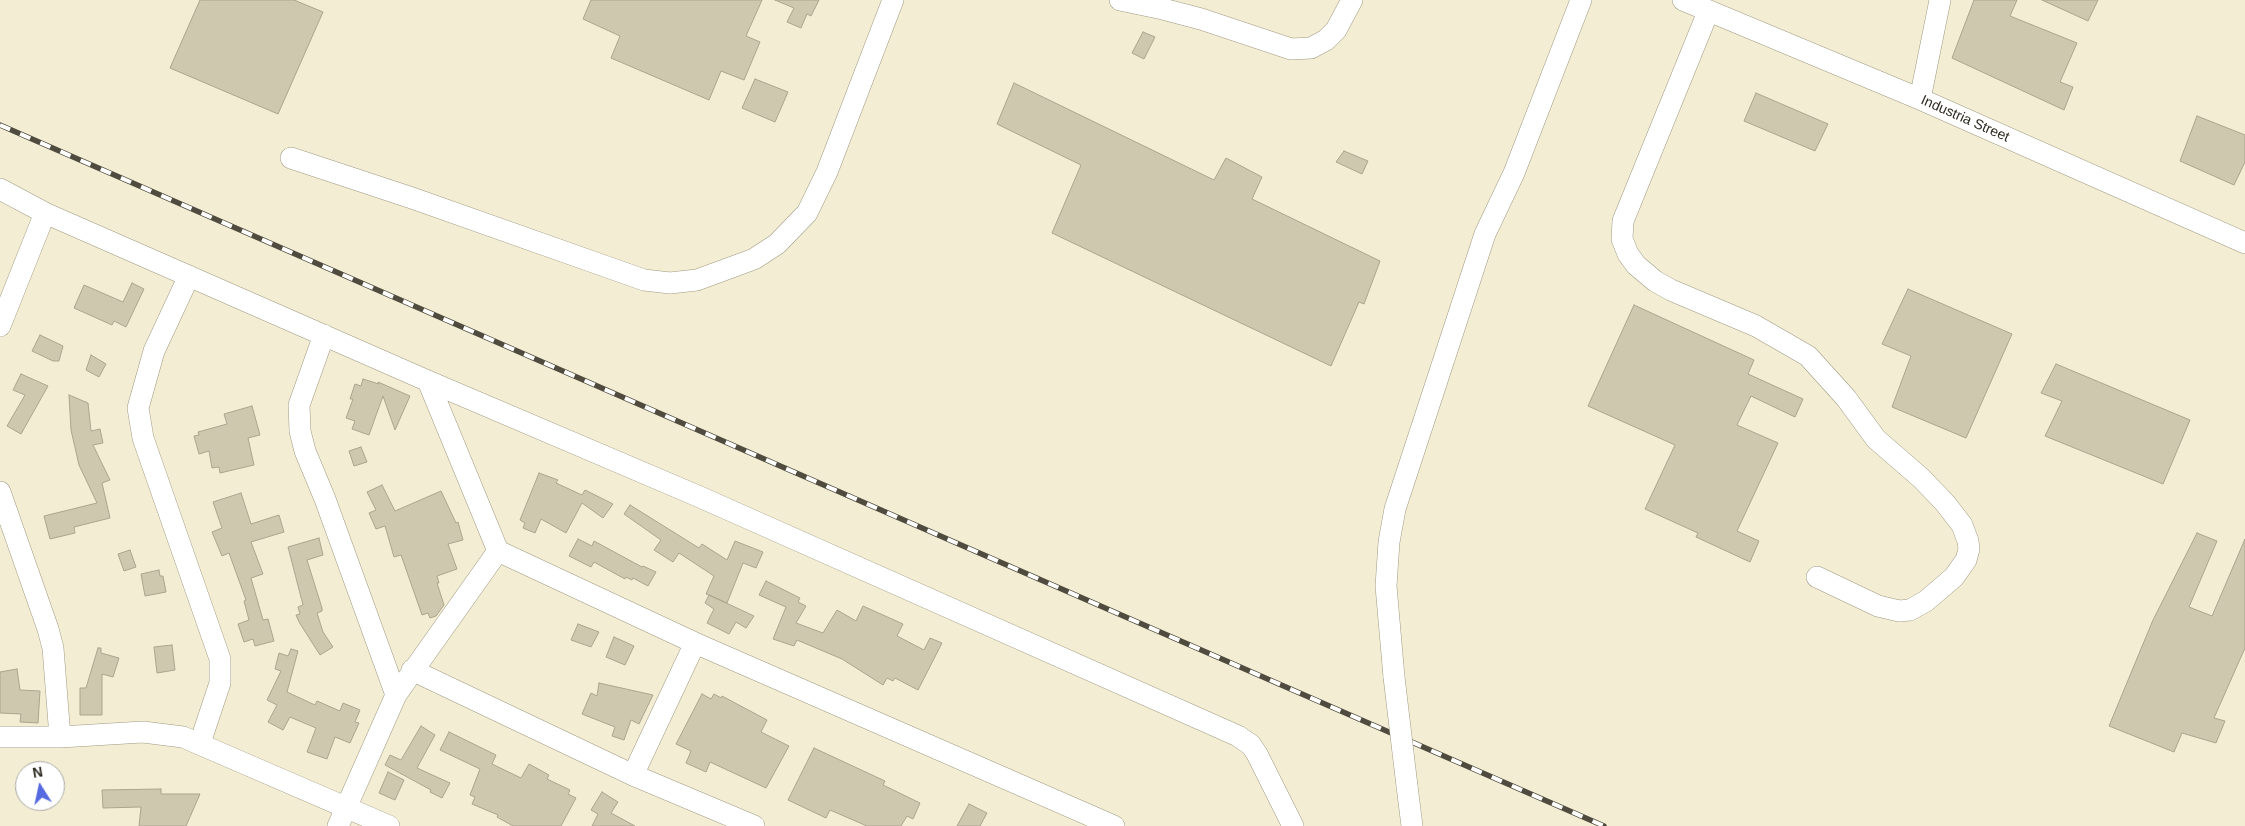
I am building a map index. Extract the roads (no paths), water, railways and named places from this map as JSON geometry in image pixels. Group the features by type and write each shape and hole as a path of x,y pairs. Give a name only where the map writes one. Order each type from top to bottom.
{"street":[{"path":"291,158 412,198 644,280 670,283 697,280 754,259 776,244 807,212 827,172 893,0"},
{"path":"1120,0 1191,17 1291,49 1311,48 1326,40 1336,30 1352,0"},
{"path":"1412,826 1394,677 1386,586 1389,542 1395,509 1485,234 1514,173 1581,0"},
{"name":"Industria Street","path":"1683,0 1920,99 2245,243"},
{"path":"1920,99 1940,0"},
{"path":"1708,12 1660,135 1623,221 1622,239 1624,246 1636,265 1655,281 1671,290 1756,326 1792,345 1808,356 1821,368 1876,439 1921,478 1945,503 1962,525 1969,549 1966,560 1954,577 1926,601 1910,610 1890,610 1817,577"},
{"path":"0,190 45,214 428,382 700,497 1238,736 1251,745 1257,754 1293,826"},
{"path":"0,326 45,214"},
{"path":"189,276 154,351 138,408 143,438 220,659 220,683 200,744"},
{"path":"324,336 299,405 300,431 305,451 396,695"},
{"path":"428,382 498,551 695,643 1114,826"},
{"path":"0,492 53,648 60,737"},
{"path":"342,817 396,695 498,551"},
{"path":"633,775 695,643"},
{"path":"412,670 633,775 754,826"},
{"path":"0,737 60,737 155,732 183,737 342,817 389,826"}],"railway":[{"path":"0,125 1604,826"}]}
